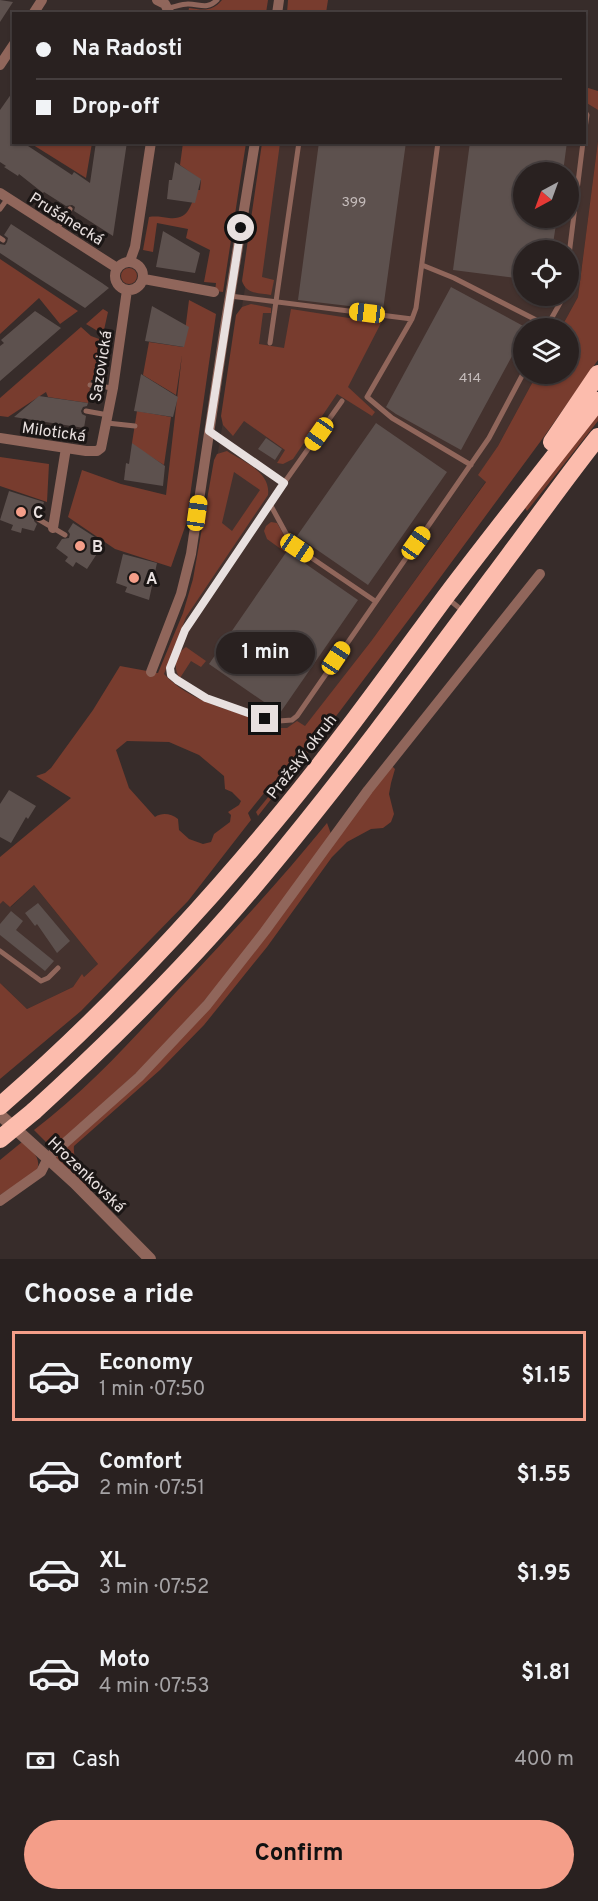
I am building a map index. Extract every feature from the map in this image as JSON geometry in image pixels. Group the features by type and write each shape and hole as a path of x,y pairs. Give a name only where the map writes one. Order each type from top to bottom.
{"highway":[{"path":"496,530 598,374"},
{"name":"Pražský okruh","path":"0,1106 124,991 220,886 307,781 496,530 598,401"},
{"path":"0,1139 140,1011 240,903 326,798 598,437"},
{"path":"544,508 598,454"}],"street":[{"path":"157,0 169,11"},
{"path":"0,64 12,47"},
{"path":"130,261 135,247 151,144"},
{"path":"151,672 187,574 255,144"},
{"name":"Prušánecká","path":"4,196 117,268"},
{"path":"130,261 142,269 144,279 140,287 127,290 118,286 115,272 123,263 130,261"},
{"path":"144,279 213,291"},
{"name":"Sazovická","path":"102,446 127,290"},
{"name":"Milotická","path":"0,438 94,451 99,450 102,446"},
{"path":"54,528 66,448"},
{"path":"0,1201 41,1172 48,1158 139,1077 207,1005 253,947 368,790 540,574"},
{"name":"Hrozenkovská","path":"0,1115 75,1183 150,1259"}],"lane":[{"path":"169,11 188,4 204,7 217,0"},
{"path":"270,343 299,144"},
{"path":"438,144 416,308 412,319 367,397 392,418 471,465"},
{"path":"571,240 583,144"},
{"path":"0,209 4,196"},
{"path":"56,230 70,208"},
{"path":"422,265 454,278 530,318"},
{"path":"230,296 412,319"},
{"path":"342,401 185,630 170,668 171,675 177,680 206,698 265,719 292,720 297,716 489,438 518,384"},
{"path":"90,385 113,388"},
{"path":"86,411 135,426"},
{"path":"209,431 284,483"},
{"path":"270,504 288,537 297,548 375,601"},
{"path":"38,519 65,535"},
{"path":"446,597 466,613"},
{"path":"0,951 41,981 48,978 58,968"}],"shaded area":[{"path":"222,0 268,0 266,12 188,12 189,8 203,10"},
{"path":"288,0 328,0 326,12 287,12"},
{"path":"586,87 598,91 598,110 586,103"},
{"path":"586,103 598,110 598,141 579,289 579,240 513,240 513,306 573,306 566,318 513,318 513,384 532,384 498,446 479,475 486,481 372,640 300,733 146,724 198,573 269,144 586,144"},
{"path":"598,141 598,360 543,438 340,711 258,816 256,812 282,780 273,782 248,813 251,820 188,901 81,1011 0,1079 0,983 27,1009 73,987 82,974 84,977 98,964 34,885 10,907 3,901 0,904 0,857 71,798 36,776 51,768 93,710 120,666 158,673 183,613 193,579 214,460 217,454 227,451 255,469 265,480 268,495 186,617 164,674 190,694 218,707 279,728 287,728 297,721 305,726 372,640 486,482 478,475 498,446 532,384 579,384 579,318 566,318 573,306 579,306 579,289","holes":["234,472 260,490 232,531 222,523","127,741 169,742 199,755 224,776 225,789 241,801 228,812 231,815 230,822 214,834 211,842 203,844 189,839 179,830 178,819 173,816 164,814 155,817 129,788 116,750"]},
{"path":"32,144 92,144 86,178"},
{"path":"183,144 246,144 223,292 215,291 216,283 204,282 210,250 186,238 188,229 157,223 153,252 143,250 149,217 181,217 188,210 197,190 200,190 201,180 180,165"},
{"path":"262,144 280,144 262,277 274,280 271,295 250,291 242,281"},
{"path":"0,259 78,311 60,324 39,298 0,334"},
{"path":"126,268 132,268 137,276 135,282 126,284 121,279 121,273"},
{"path":"189,300 216,314 186,524 171,567 115,549 68,517 82,470 121,484 166,495 182,355 176,395 143,375 149,342 183,347"},
{"path":"251,304 271,308 271,313 263,313 259,344 284,348 291,309 381,323 348,387 375,412 372,416 337,394 293,459 283,464 277,463 285,450 244,421 233,436 223,425 221,416 236,315 242,307"},
{"path":"103,309 108,312 104,330 101,333 86,324"},
{"path":"81,327 91,336 102,340 98,365 107,375 106,381 91,380 88,403 48,397 46,392 8,417 0,416 0,398"},
{"path":"137,411 171,417 164,465 132,443"},
{"path":"598,413 598,421 527,511 525,508"},
{"path":"0,457 49,464 47,502 0,486"},
{"path":"271,522 277,523 290,546 285,552 267,539 264,531"},
{"path":"186,647 206,661 201,667 191,661 180,678 176,670 176,661"},
{"path":"392,766 395,769 389,794 394,814 391,822 383,828 371,829 347,842 332,857 267,947 204,1025 160,1070 74,1146 76,1161 92,1181 86,1188 56,1158 57,1152 156,1065"},
{"path":"327,823 331,834 262,932 167,1045 55,1147 48,1144 34,1130 73,1098 127,1045 254,908"},
{"path":"34,885 98,964 84,977 82,975 73,987 27,1009 0,983 0,904 3,901 11,907"},
{"path":"22,1142 37,1159 36,1172 0,1195 0,1160"}],"building":[{"path":"0,0 13,2 0,22"},
{"path":"12,93 12,144 25,144 72,175 74,172 90,183 96,144 127,144 113,236 74,211 75,207 72,205 66,206 43,193 19,174 18,176 4,167 6,166 0,162 0,110"},
{"path":"319,144 406,144 383,310 298,300"},
{"path":"470,144 567,144 564,162 513,162 513,228 555,228 554,240 513,240 513,278 453,270"},
{"path":"175,162 201,179 195,203 167,199 169,180 172,180"},
{"path":"11,224 109,288 85,308 35,276 0,253 0,244 5,245 7,242 8,238 4,235"},
{"path":"163,231 200,253 195,273 156,267"},
{"path":"451,287 513,320 513,354 461,450 386,407"},
{"path":"152,306 189,327 184,347 145,341"},
{"path":"35,311 61,328 0,381 0,346 4,343 1,340"},
{"path":"141,374 178,397 173,417 134,411"},
{"path":"39,396 88,403 81,411 86,416 84,428 14,417"},
{"path":"376,423 447,472 368,585 297,536"},
{"path":"266,438 282,449 275,460 258,449"},
{"path":"132,443 165,466 163,486 124,480"},
{"name":"C","path":"9,491 44,502 40,515 34,517 37,524 34,531 22,528 21,533 11,530 13,525 0,520"},
{"name":"B","path":"73,523 104,543 87,569 76,562 73,567 65,561 68,557 56,548 62,539 69,538 68,531"},
{"path":"287,551 358,600 280,713 209,664"},
{"name":"A","path":"123,554 157,563 149,600 125,592 127,587 116,583"},
{"path":"9,790 36,806 28,819 26,817 11,843 0,837 0,804"},
{"path":"38,903 70,941 57,953 37,924 35,926 25,913"},
{"path":"11,911 23,921 16,930 54,961 45,971 0,935 0,924"}],"place":[{"name":"C","path":"21,512"},
{"name":"B","path":"80,546"},
{"name":"A","path":"134,578"}],"route":[{"path":"241,228 209,431 284,483 185,630 170,668 171,675 206,698 265,719"}]}
